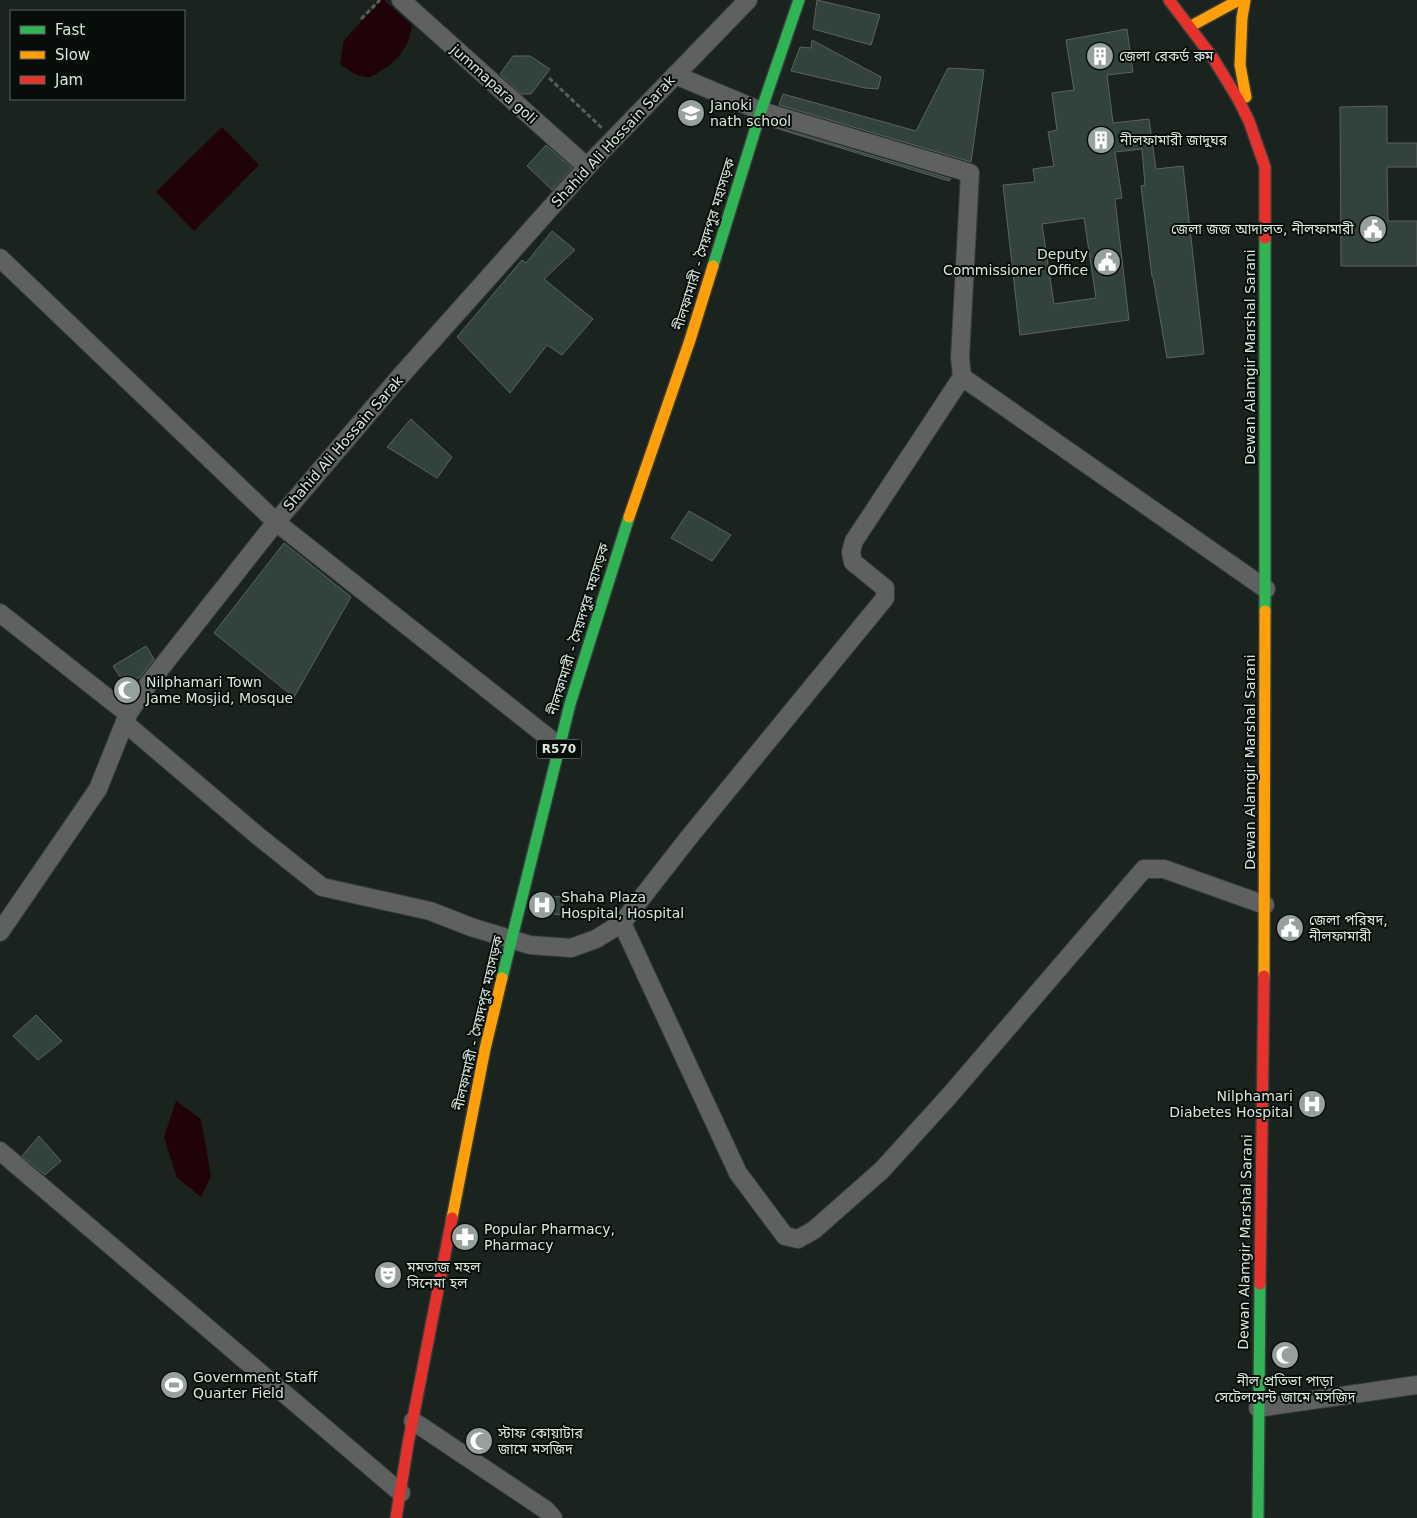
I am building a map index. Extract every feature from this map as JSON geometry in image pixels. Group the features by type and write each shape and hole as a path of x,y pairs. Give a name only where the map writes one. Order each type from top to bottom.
{"street":[{"name":"jummapara goli","path":"401,0 587,167"},
{"name":"Shahid Ali Hossain Sarak","path":"0,932 98,789 127,718 149,683 276,522 397,380 587,167 748,0"},
{"name":"নীলফামারী - সৈয়দপুর মহাসড়ক","path":"396,1518 485,1049 559,746 573,695 642,475 690,340 761,111 798,0"},
{"name":"Dewan Alamgir Marshal Sarani","path":"1169,0 1191,26 1224,73 1251,126 1265,167 1266,589 1258,1518"},
{"path":"1191,26 1239,0"},
{"path":"1245,0 1240,36 1240,65 1251,126"},
{"path":"0,613 127,718 258,836 322,886 430,911 471,927 530,945 571,948 596,939 622,923 690,836 885,598 885,588 853,562 851,552 854,541 962,377 960,358 970,173 761,111 675,75"},
{"path":"0,258 276,522 559,746"},
{"path":"962,377 1266,589"},
{"path":"622,923 738,1173 785,1236 798,1239 814,1230 882,1170 950,1095 1144,869 1164,869 1264,905"},
{"path":"0,1151 401,1493"},
{"path":"1258,1408 1417,1385"},
{"path":"413,1421 546,1510 552,1518"}],"path":[{"path":"361,20 380,0"},
{"path":"549,78 613,139"}],"shaded area":[{"path":"381,0 384,0 412,25 411,33 402,53 397,58 386,68 365,77 354,73 340,64 344,40"},
{"path":"222,127 259,165 194,231 156,192"},
{"path":"176,1101 201,1119 211,1177 201,1197 177,1178 164,1137"}],"building":[{"path":"817,0 880,15 871,45 813,29"},
{"path":"1127,29 1133,72 1107,75 1113,123 1149,119 1156,169 1183,166 1204,354 1167,358 1152,277 1141,186 1145,185 1142,149 1115,152 1122,198 1115,199 1129,320 1020,335 1003,185 1035,182 1033,169 1054,166 1048,132 1057,130 1052,93 1074,90 1066,40","holes":["1084,218 1096,298 1054,304 1042,224"]},
{"path":"812,40 881,77 878,89 865,88 791,71 800,47 811,48"},
{"path":"513,56 530,56 550,69 531,94 521,94 500,74"},
{"path":"948,68 984,70 971,162 779,105 783,94 916,131"},
{"path":"1387,106 1387,143 1417,143 1417,167 1387,167 1388,221 1417,221 1417,266 1341,266 1340,107"},
{"path":"773,126 951,179 949,181"},
{"path":"546,145 572,168 552,190 527,166"},
{"path":"552,231 575,250 544,279 593,319 562,355 547,345 510,393 457,337 522,260 526,263"},
{"path":"411,419 452,457 437,478 387,447"},
{"path":"689,511 731,535 712,561 671,538"},
{"path":"284,543 351,597 294,697 214,633"},
{"path":"146,646 154,659 140,677 126,686 113,666"},
{"path":"539,895 564,897 561,915 535,911"},
{"path":"36,1015 62,1041 38,1060 13,1036"},
{"path":"39,1136 61,1161 45,1175 22,1156"}],"traffic: fast":[{"path":"713,266 761,111 799,0"},
{"path":"1265,238 1265,611"},
{"path":"502,978 570,704 629,517"},
{"path":"1258,1518 1260,1284"}],"traffic: slow":[{"path":"1191,26 1239,0"},
{"path":"1245,0 1242,18 1240,65 1246,97"},
{"path":"629,517 690,340 713,266"},
{"path":"1264,976 1265,611"},
{"path":"452,1218 485,1049 502,978"}],"traffic: jam":[{"path":"1169,0 1213,58 1249,121 1265,167 1265,238"},
{"path":"1260,1284 1264,976"},
{"path":"396,1518 408,1444 452,1218"}],"place":[{"name":"জেলা রেকর্ড রুম","path":"1100,56"},
{"name":"Janoki nath school","path":"691,113"},
{"name":"নীলফামারী জাদুঘর","path":"1101,140"},
{"name":"জেলা জজ আদালত, নীলফামারী","path":"1373,229"},
{"name":"Deputy Commissioner Office","path":"1107,262"},
{"name":"Nilphamari Town Jame Mosjid, Mosque","path":"127,690"},
{"name":"Shaha Plaza Hospital, Hospital","path":"542,905"},
{"name":"জেলা পরিষদ, নীলফামারী","path":"1290,928"},
{"name":"Nilphamari Diabetes Hospital","path":"1312,1104"},
{"name":"Popular Pharmacy, Pharmacy","path":"465,1237"},
{"name":"মমতাজ মহল সিনেমা হল","path":"388,1275"},
{"name":"নীল প্রতিভা পাড়া সেটেলমেন্ট জামে মসজিদ","path":"1285,1355"},
{"name":"Government Staff Quarter Field","path":"174,1385"},
{"name":"স্টাফ কোয়াটার জামে মসজিদ","path":"479,1441"}]}
